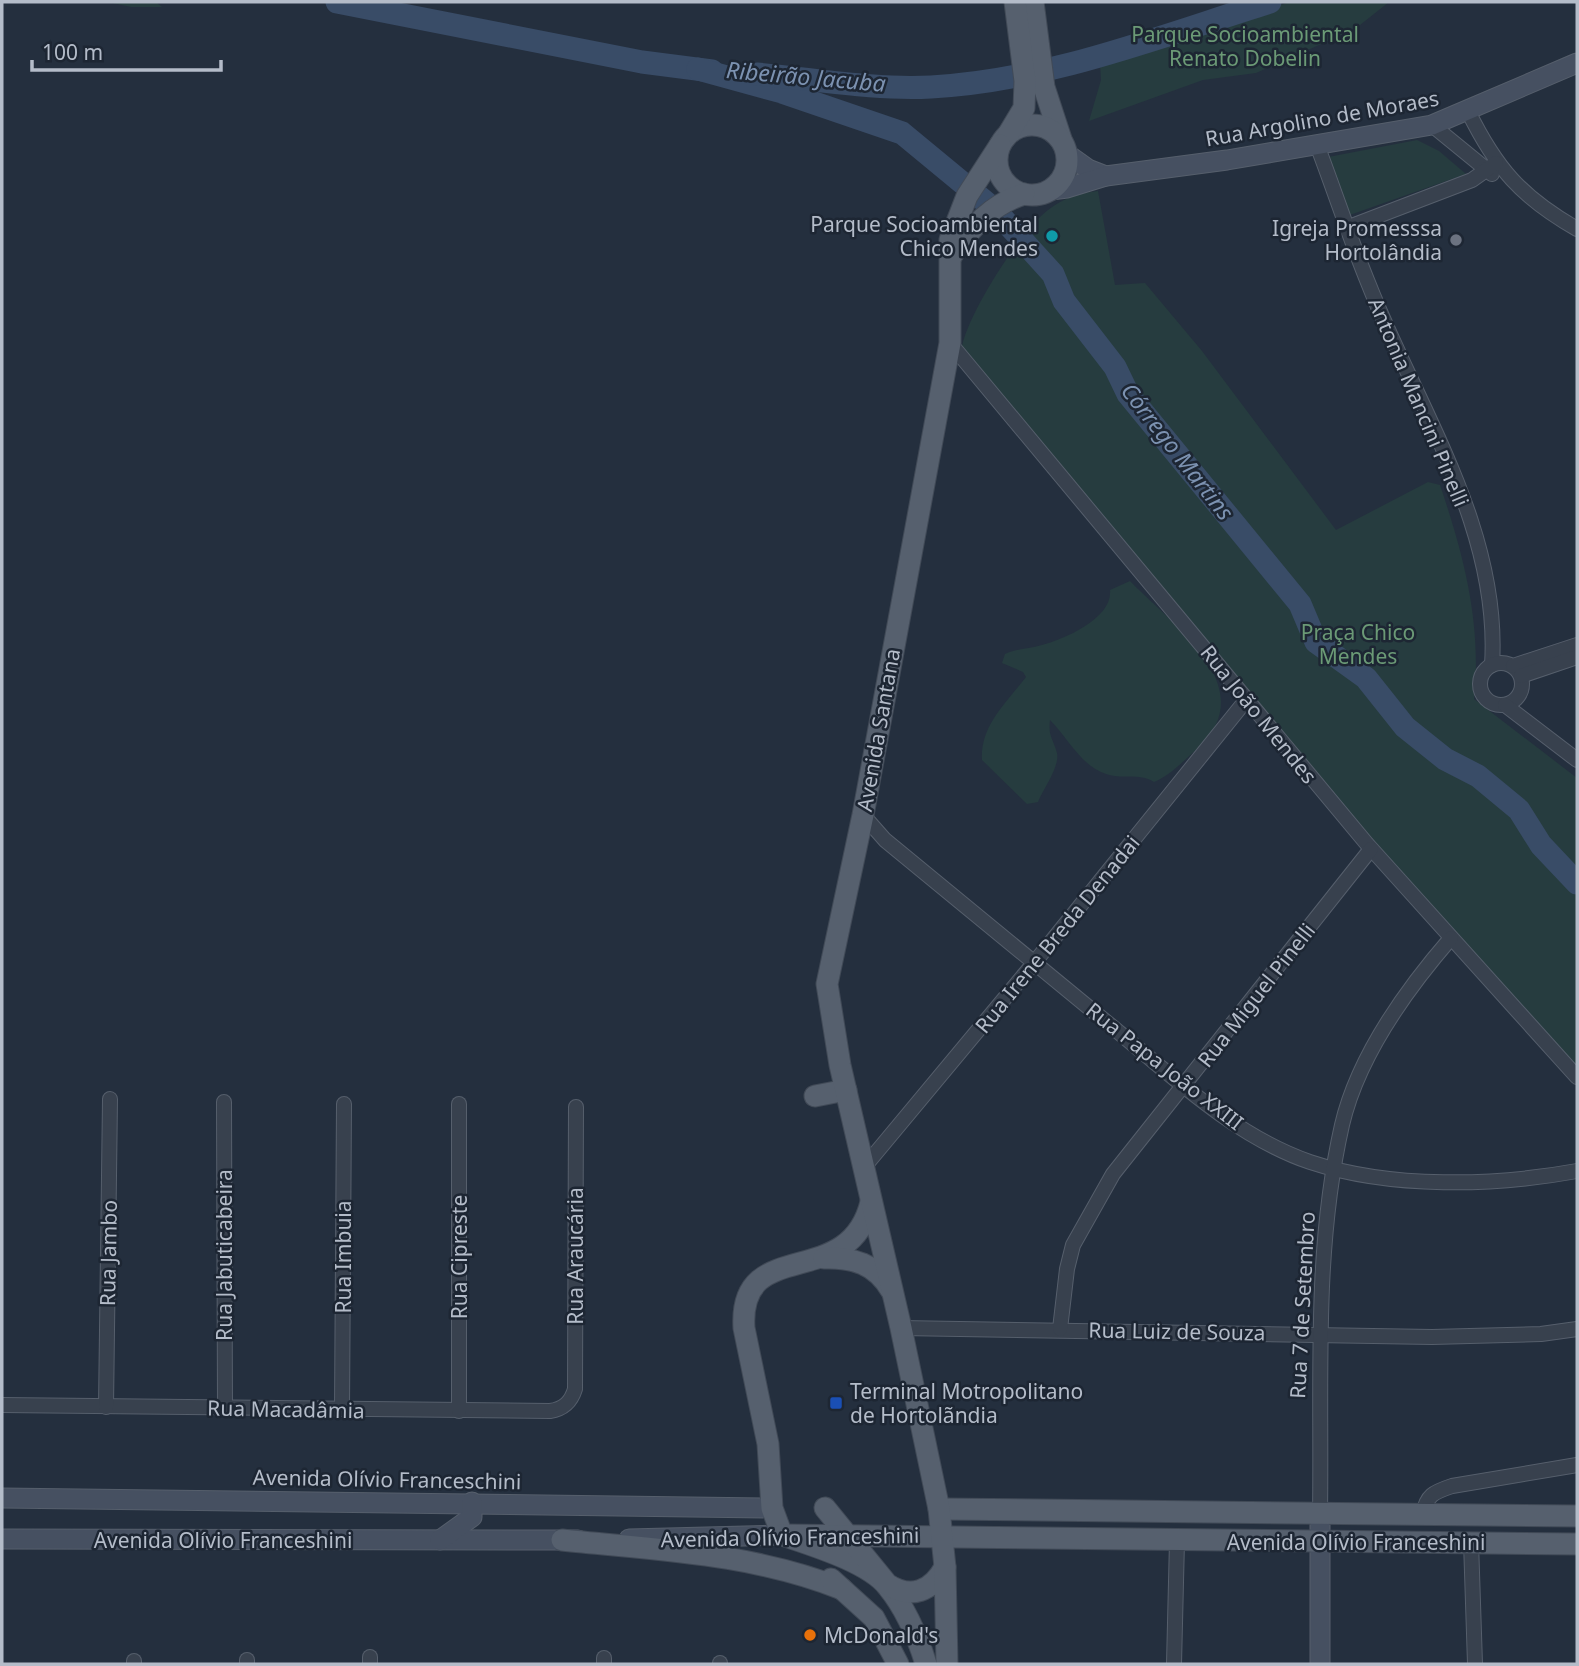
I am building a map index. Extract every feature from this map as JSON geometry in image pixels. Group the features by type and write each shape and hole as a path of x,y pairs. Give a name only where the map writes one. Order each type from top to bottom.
{"main road":[{"name":"Avenida Santana","path":"1015,2 1034,80 1065,148"},
{"name":"Avenida Santana","path":"947,1664 945,1567 939,1509 901,1328 846,1090 827,984 861,825 950,344 953,231 971,189 1024,108 1034,80 1033,2"},
{"path":"1033,124 1050,129 1065,148 1064,174 1051,190 1038,195 1024,194 1006,184 999,172 997,158 1004,139 1033,124"},
{"path":"951,257 992,209 1024,194"},
{"path":"815,1096 846,1090"},
{"name":"Avenida Santana","path":"782,1535 772,1508 768,1444 743,1311 756,1283 770,1273 823,1258 838,1251 860,1233 872,1200"},
{"name":"Avenida Santana","path":"823,1258 855,1260 870,1266 886,1282 895,1302"},
{"path":"825,1508 887,1584 916,1636 926,1664"},
{"name":"Avenida Olívio Franceshini","path":"939,1509 1423,1515 1464,1512 1577,1516"},
{"path":"782,1535 828,1551 897,1591 920,1592 931,1586 945,1567"},
{"path":"782,1535 874,1618 898,1664"},
{"name":"Avenida Olívio Franceshini","path":"782,1535 1577,1544"},
{"path":"562,1540 753,1560 808,1575 842,1589"}],"street":[{"name":"Rua Argolino de Moraes","path":"1051,190 1068,188 1106,176 1432,125 1577,63"},
{"path":"1468,111 1491,168"},
{"path":"1432,125 1562,221 1577,229"},
{"name":"Antonia Mancini Pinelli","path":"1317,145 1368,285 1466,508 1488,579 1494,633 1492,665"},
{"path":"1065,148 1082,166 1106,176"},
{"path":"1349,228 1491,168"},
{"path":"1562,221 1577,213"},
{"name":"Rua João Mendes","path":"950,344 1371,849 1577,1077"},
{"path":"1517,671 1577,645"},
{"path":"1577,657 1517,671 1499,662 1482,675 1481,690 1489,701 1505,705 1577,760"},
{"path":"1505,705 1519,695 1517,671"},
{"name":"Rua Irene Breda Denadai","path":"864,1166 1034,963 1247,699"},
{"name":"Rua Papa João XXIII","path":"861,825 885,840"},
{"name":"Rua Papa João XXIII","path":"861,825 885,840 1185,1087 1271,1145 1336,1169 1391,1177 1487,1183 1577,1171"},
{"name":"Rua Miguel Pinelli","path":"1060,1329 1067,1269 1073,1245 1114,1174 1371,849"},
{"name":"Rua 7 de Setembro","path":"1320,1664 1320,1333 1324,1240 1342,1124 1371,1051 1407,994 1451,938"},
{"name":"Rua Jambo","path":"106,1407 110,1098"},
{"name":"Rua Jabuticabeira","path":"224,1102 225,1409"},
{"name":"Rua Imbuia","path":"342,1409 344,1104"},
{"name":"Rua Cipreste","path":"459,1411 460,1104"},
{"name":"Rua Araucária","path":"568,1404 575,1389 576,1107"},
{"name":"Rua Luiz de Souza","path":"901,1328 1320,1333 1432,1337 1541,1334 1577,1329"},
{"name":"Rua Macadâmia","path":"2,1405 550,1411 568,1404"},
{"path":"1423,1515 1426,1499 1434,1492 1452,1486 1577,1465"},
{"name":"Avenida Olívio Franceschini","path":"2,1498 472,1502 772,1508"},
{"path":"439,1540 472,1517 472,1502"},
{"name":"Avenida Olívio Franceshini","path":"2,1539 562,1540 782,1535"},
{"path":"1174,1664 1177,1541"},
{"path":"1472,1542 1475,1664"}],"green space":[{"path":"108,2 156,2 162,7 131,7"},
{"name":"Parque Socioambiental Renato Dobelin","path":"1290,2 1389,2 1355,29 1256,73 1203,80 1089,121 1101,80 1100,62"},
{"path":"1417,140 1439,151 1466,174 1347,216 1323,158"},
{"name":"Praça Chico Mendes","path":"1098,191 1115,285 1145,283 1202,351 1336,530 1428,482 1440,485 1457,538 1469,590 1475,644 1474,699 1577,778 1577,1072 1409,886 961,353 964,338 982,299 1023,236 1048,210 1060,202"},
{"path":"1130,581 1187,637 1204,658 1216,680 1221,703 1215,726 1197,749 1171,772 1154,782 1142,777 1112,776 1097,770 1082,758 1050,720 1050,734 1057,753 1056,765 1038,802 1027,804 982,760 982,748 990,726 1026,677 1023,672 1002,663 1005,654 1052,642 1086,626 1104,610 1110,590"}],"waterway":[{"name":"Ribeirão Jacuba","path":"337,2 642,62 712,71"},
{"name":"Ribeirão Jacuba","path":"757,74 909,88 974,83 1018,76 1103,55 1270,2"},
{"name":"Córrego Martins","path":"698,69 782,92 902,133 994,209 1053,274 1064,301 1115,367 1128,394 1300,604 1316,642 1366,678 1405,727 1445,759 1478,776 1519,810 1541,845 1577,883"}],"place":[{"name":"Parque Socioambiental Chico Mendes","path":"1052,236"},
{"name":"Igreja Promesssa Hortolândia","path":"1456,240"},
{"name":"Terminal Motropolitano de Hortolãndia","path":"836,1403"},
{"name":"McDonald's","path":"810,1635"}]}
